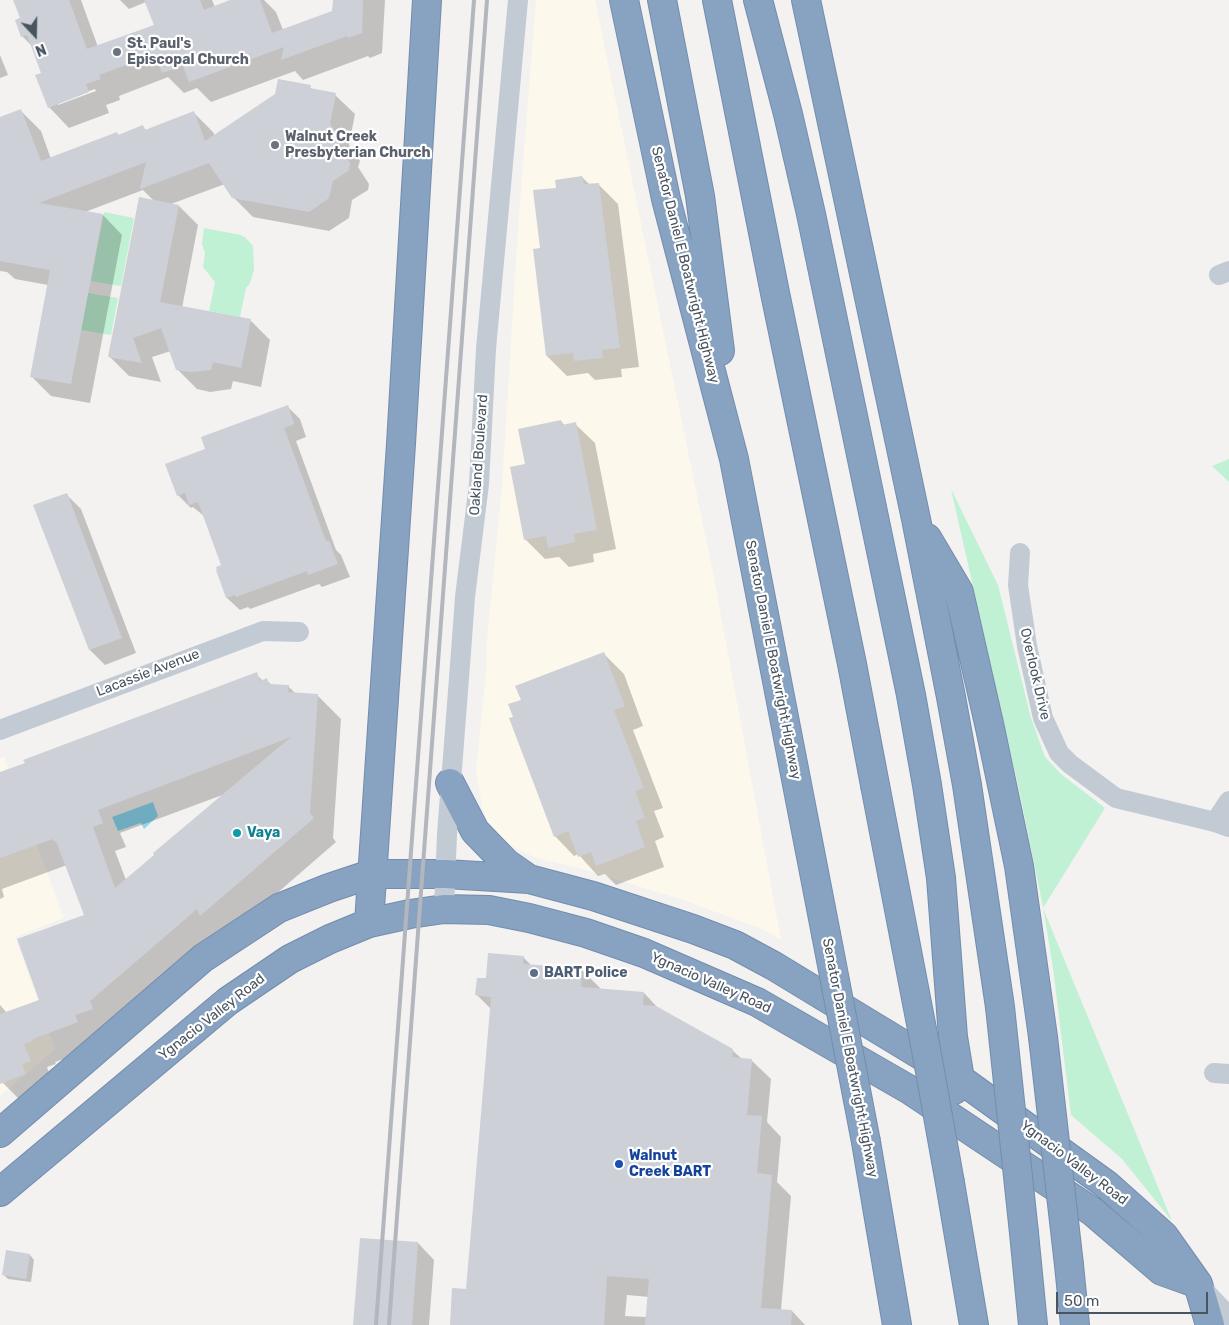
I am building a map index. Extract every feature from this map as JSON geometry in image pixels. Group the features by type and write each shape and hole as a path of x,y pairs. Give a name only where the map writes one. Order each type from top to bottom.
{"highway":[{"path":"369,923 401,444 427,0"},
{"name":"Senator Daniel E Boatwright Highway","path":"624,0 666,200 734,459 866,1142 897,1325"},
{"path":"662,0 700,196 734,459"},
{"path":"717,0 774,293 852,664 927,1055 974,1325"},
{"path":"758,0 788,114 809,205 911,695 941,878 953,1037 960,1079 955,1089 945,1096 940,1097 910,1090"},
{"path":"806,0 916,520 966,776 1000,1007 1032,1325"},
{"path":"916,520 959,592 990,728 1018,866 1043,1037 1075,1325"},
{"path":"450,783 474,831 506,863 530,879"},
{"name":"Ygnacio Valley Road","path":"0,1133 204,958 278,908 371,874 445,874 530,879 593,896 693,929 735,945 774,966 960,1079 1107,1185 1164,1236 1198,1284"},
{"name":"Ygnacio Valley Road","path":"0,1192 228,1001 290,959 330,939 369,923 410,914 444,910 489,910 586,933 644,953 757,1002 910,1090 1094,1212 1162,1271 1198,1284"},
{"path":"1198,1284 1210,1325"}],"street":[{"name":"Oakland Boulevard","path":"444,910 450,783 465,598 479,484 486,349 518,0"},
{"name":"Overlook Drive","path":"1020,553 1018,586 1027,646 1043,718 1059,753 1070,764 1116,798 1222,824"},
{"name":"Lacassie Avenue","path":"0,730 263,631 299,632"},
{"path":"1222,824 1229,801"},
{"path":"1198,1284 1229,1317"}],"shaded area":[{"path":"536,0 595,0 714,578 781,940 762,929 686,901 586,870 536,858 513,847 503,839 490,826 483,811 476,771 502,486 519,215"},
{"path":"4,757 64,918 15,937 55,1049 0,1096 0,759"}],"green space":[{"path":"104,212 134,218 121,286 91,281"},
{"path":"204,228 241,235 253,246 254,270 250,283 246,288 240,317 209,311 215,282 203,267 205,253 202,244"},
{"path":"88,293 118,298 111,335 81,330"},
{"path":"1229,459 1229,482 1212,466"},
{"path":"951,489 998,585 1031,718 1045,757 1061,774 1105,808 1043,908 1020,794"},
{"path":"1043,909 1172,1221 1122,1159 1071,1115 1053,968"}],"water":[{"path":"153,802 158,816 144,829 141,823 118,831 112,817"}],"building":[{"name":"St. Paul's Episcopal Church","path":"13,0 69,0 87,49 154,25 144,0 200,0 204,10 230,0 260,0 272,33 332,11 333,0 363,0 362,33 348,38 347,36 281,60 284,47 189,82 183,66 162,73 155,54 99,75 101,79 86,84 89,92 48,108 35,75 41,73 27,35 21,37 15,20 20,18"},
{"path":"278,79 311,85 310,88 336,93 330,124 341,140 339,146 350,163 349,170 333,181 329,198 309,212 232,198 209,163 140,189 146,162 39,203 103,214 71,384 30,377 50,270 0,261 0,117 21,109 41,161 117,132 118,135 143,125 145,130 194,111 205,141 275,94"},
{"path":"582,176 584,184 599,183 620,348 602,350 603,358 574,361 573,353 546,356 533,249 540,248 533,190 556,188 555,180"},
{"path":"139,197 179,205 160,302 251,319 241,368 213,362 211,370 190,372 176,370 161,328 133,338 142,363 108,357"},
{"path":"288,405 294,424 284,428 326,541 329,541 338,564 308,575 307,571 236,597 235,595 226,598 216,570 216,567 221,565 198,502 189,505 185,493 177,496 165,464 205,449 201,437"},
{"path":"561,420 562,425 576,422 597,530 574,534 575,542 548,548 546,536 524,540 510,467 525,464 518,429"},
{"path":"67,493 122,638 89,650 33,505"},
{"path":"604,652 625,706 614,710 644,788 635,791 645,818 636,821 645,847 596,866 591,852 578,857 568,831 554,837 509,718 513,717 508,704 521,700 515,686"},
{"name":"Vaya","path":"257,672 260,681 267,678 269,684 289,685 288,692 318,694 310,813 314,818 200,916 197,909 90,1001 93,1009 75,1015 78,1022 24,1044 31,1061 22,1064 26,1074 0,1084 0,1014 39,1000 17,939 84,915 56,841 54,842 53,839 0,858 0,772 25,763 23,760","holes":["291,737 153,853 154,855 115,888 93,827 103,823 98,810"]},
{"path":"488,953 524,956 523,964 582,968 581,987 644,992 643,1005 656,1006 733,1049 732,1057 752,1059 747,1115 762,1116 757,1173 772,1175 761,1308 792,1310 791,1325 645,1325 649,1279 607,1276 604,1325 450,1325 452,1288 466,1289 491,997 475,995 477,978 486,978"},
{"path":"360,1238 418,1242 412,1325 353,1325"},
{"path":"6,1250 30,1254 26,1279 2,1275"}],"railway":[{"path":"376,1325 474,0"},
{"path":"389,1325 487,0"}],"place":[{"name":"St. Paul's Episcopal Church","path":"117,52"},
{"name":"Walnut Creek Presbyterian Church","path":"275,145"},
{"name":"Vaya","path":"237,833"},
{"name":"BART Police","path":"534,973"},
{"name":"Walnut Creek BART","path":"619,1164"}]}
